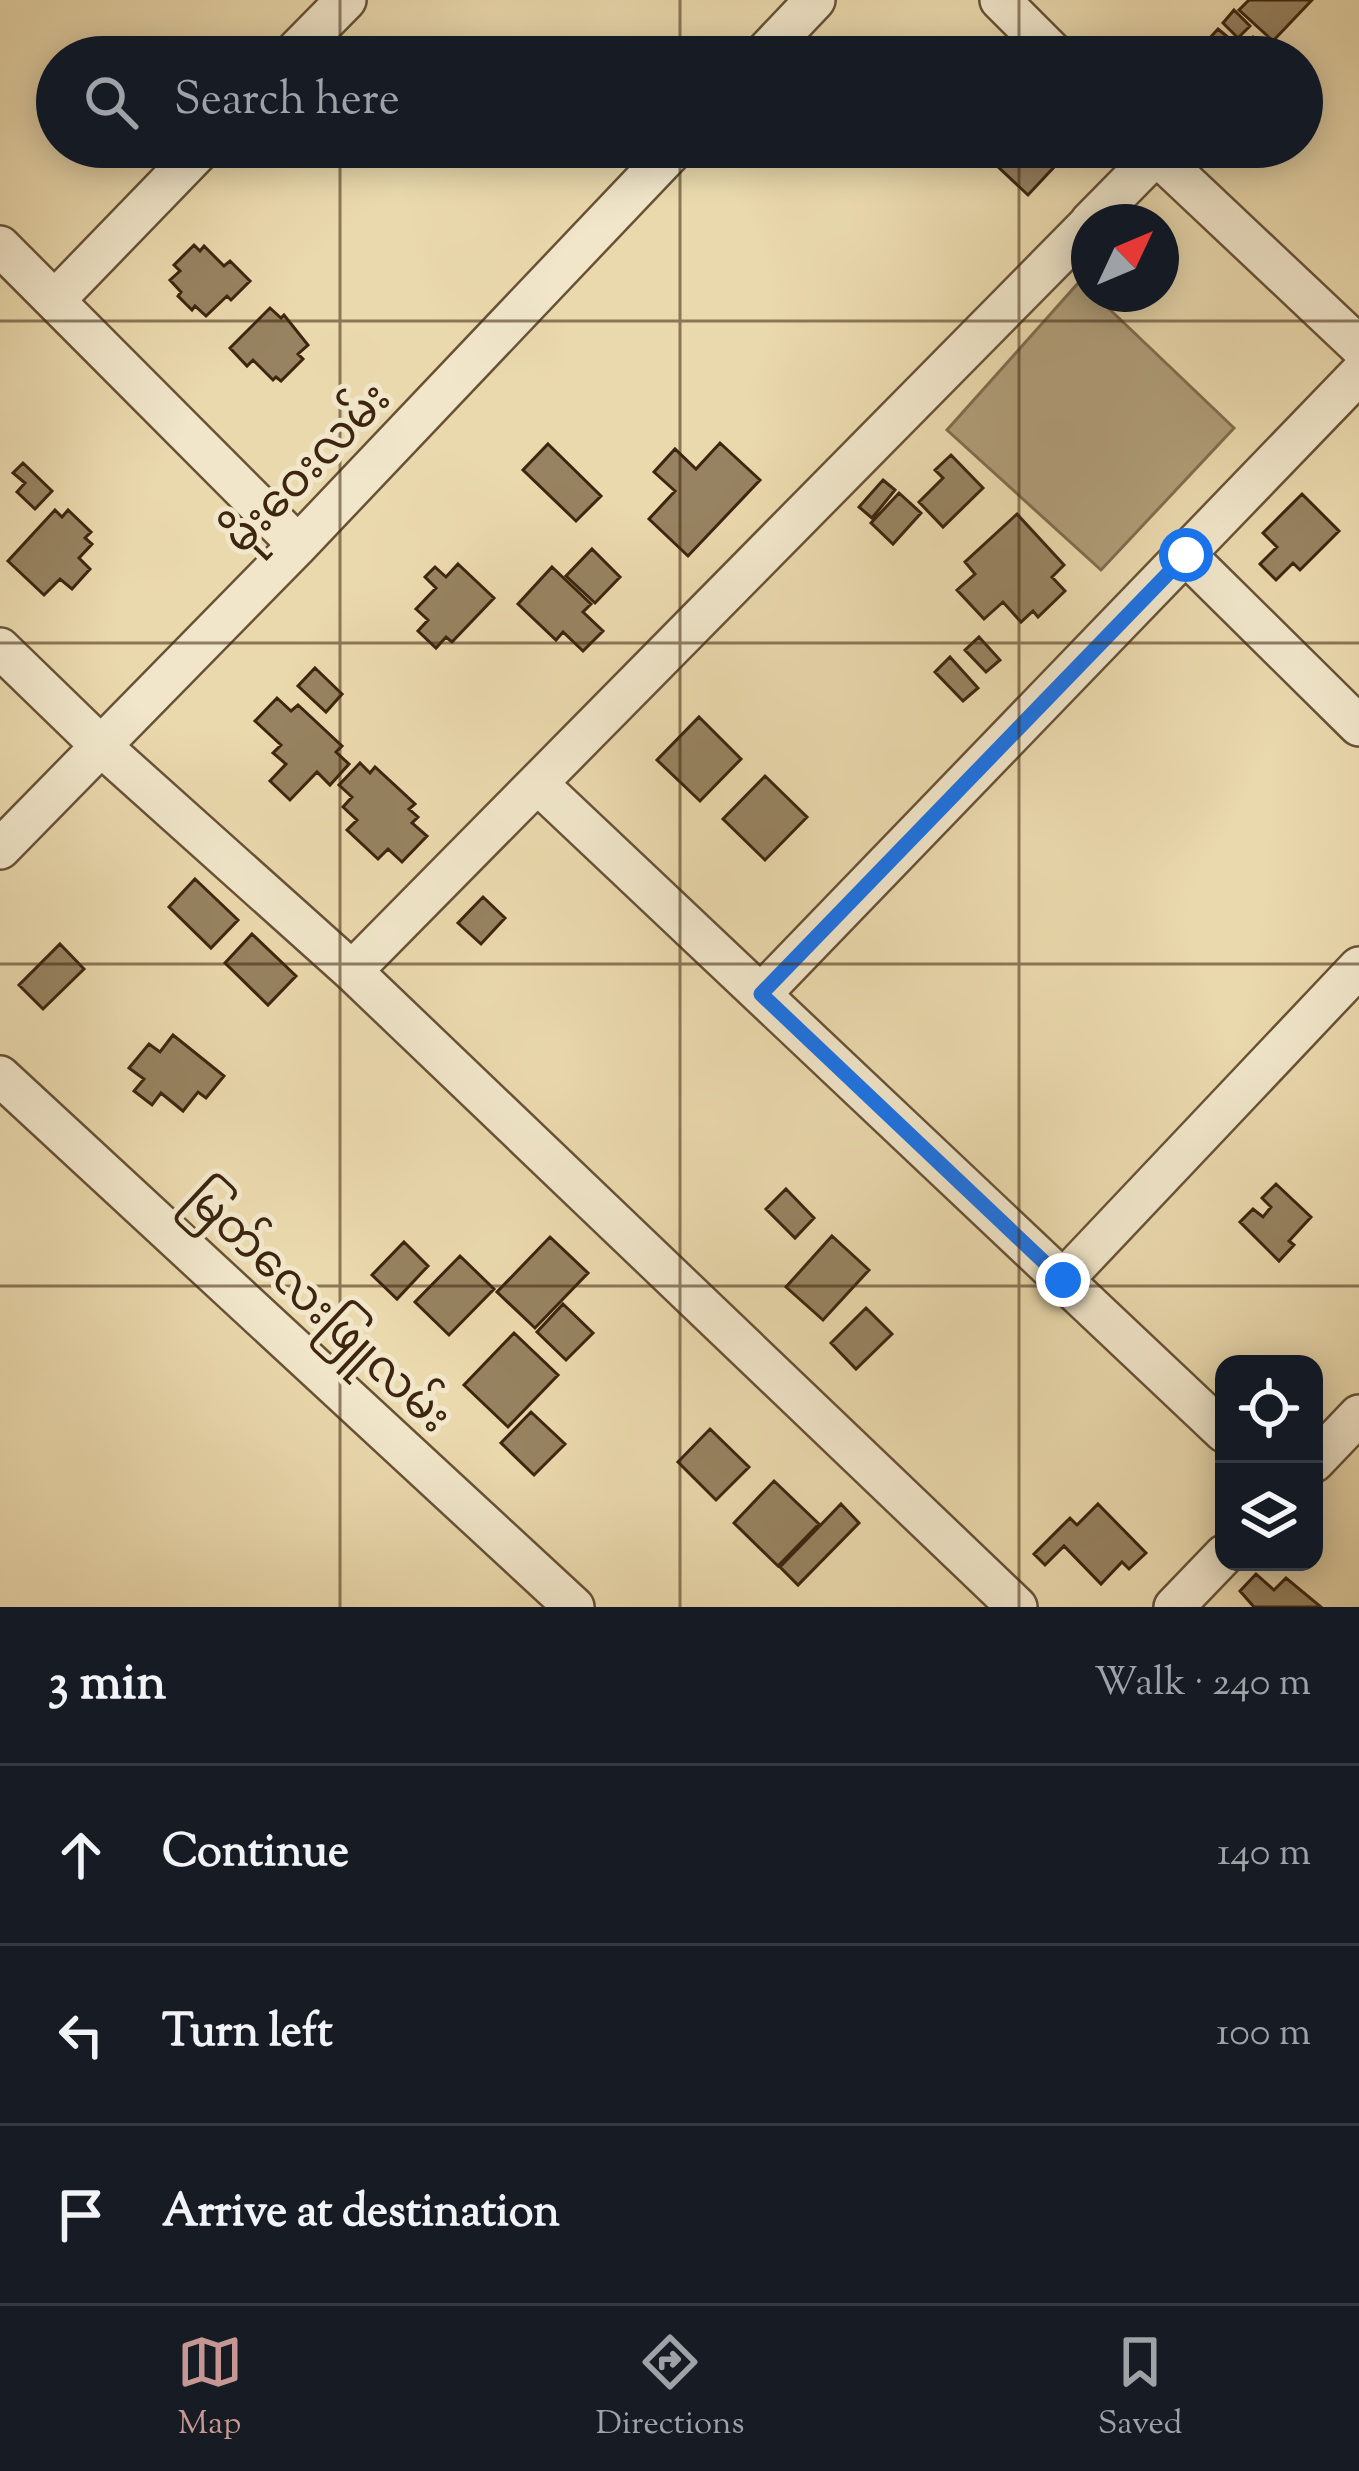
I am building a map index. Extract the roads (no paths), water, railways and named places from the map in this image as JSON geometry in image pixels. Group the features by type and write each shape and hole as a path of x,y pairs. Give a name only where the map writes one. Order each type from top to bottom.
{"street":[{"path":"311,36 346,0"},
{"path":"781,36 815,0"},
{"path":"1000,0 1037,36"},
{"path":"55,300 183,168"},
{"name":"မိုးဝေးလမ်း","path":"0,849 298,545 656,168"},
{"path":"1106,204 1137,168"},
{"path":"1170,168 1359,346"},
{"path":"352,971 1071,242"},
{"path":"0,246 298,545"},
{"path":"761,994 1359,374"},
{"path":"1186,555 1359,726"},
{"path":"0,648 101,746 352,971 1017,1607"},
{"path":"538,784 1215,1424"},
{"path":"1063,1280 1359,967"},
{"name":"မြတ်လေးဖြူလမ်း","path":"0,1076 559,1602"},
{"path":"1323,1453 1359,1415"},
{"path":"1174,1607 1215,1564"}]}
